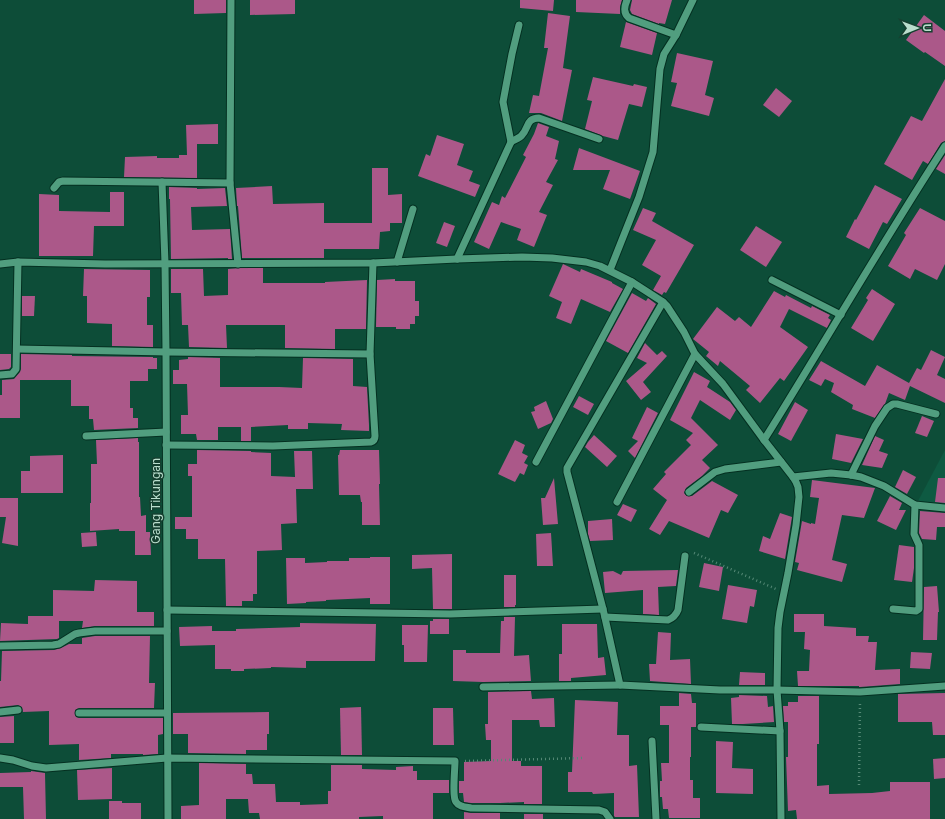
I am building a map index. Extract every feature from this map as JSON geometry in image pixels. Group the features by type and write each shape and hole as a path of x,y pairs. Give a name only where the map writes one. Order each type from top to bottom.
{"street":[{"path":"231,0 230,182 238,264"},
{"path":"627,0 624,11 625,15 629,18 676,35"},
{"path":"610,270 639,197 653,152 660,69 664,54 676,35 693,0"},
{"path":"457,259 511,142 503,102 519,25"},
{"path":"511,142 522,136 528,123 533,118 538,118 599,139"},
{"path":"764,440 906,206 945,146"},
{"path":"54,188 59,182 63,181 230,182"},
{"name":"Gang Tikungan","path":"162,182 166,352 168,819"},
{"path":"397,262 413,209"},
{"path":"0,264 18,262 105,264 373,263 522,257 552,258 586,262 610,270 632,282 665,304 684,332 695,354 723,384 764,440 793,476 798,487 799,497 796,525 778,628 777,690 780,731 781,819"},
{"path":"0,375 12,374 16,369 18,262"},
{"path":"166,445 273,446 373,442 375,436 370,354 373,263"},
{"path":"772,280 841,315"},
{"path":"536,462 632,282"},
{"path":"620,685 605,617 567,472 665,304"},
{"path":"17,349 370,354"},
{"path":"617,502 695,354"},
{"path":"851,475 875,426 887,408 893,404 897,404 936,414"},
{"path":"86,436 166,432"},
{"path":"689,492 715,472 725,469 781,462"},
{"path":"793,476 831,473 861,477 884,486 915,505 945,508"},
{"path":"893,609 916,611 919,609 919,544 914,534 915,505"},
{"path":"605,617 672,619 678,610 685,556"},
{"path":"167,610 450,614 603,609"},
{"path":"0,646 53,645 59,644 75,634 95,631 167,631"},
{"path":"483,687 620,685 720,690 860,692 945,686"},
{"path":"0,712 18,710"},
{"path":"79,713 167,713"},
{"path":"701,727 780,731"},
{"path":"652,741 656,819"},
{"path":"0,758 46,768 167,758 455,761 454,797 459,805 471,808 599,810 605,812 610,819"}],"path":[{"path":"685,556 687,552 692,552 784,592"},
{"path":"859,785 860,692"},
{"path":"455,761 583,758"}],"shaded area":[{"path":"945,450 945,505 918,501"}],"building":[{"path":"194,0 226,0 226,13 194,14"},
{"path":"250,0 295,0 295,14 250,15"},
{"path":"520,0 554,0 553,11 520,8"},
{"path":"576,0 622,0 620,14 576,12"},
{"path":"632,0 672,0 665,24 659,24 632,14 630,10"},
{"path":"548,13 570,16 563,68 572,70 562,121 541,113 529,113 533,95 539,96 548,48 544,48"},
{"path":"924,15 945,31 945,66 906,40"},
{"path":"626,22 657,33 652,55 620,47"},
{"path":"677,53 713,61 705,95 714,98 709,116 671,106 677,83 671,82"},
{"path":"593,77 633,86 634,84 647,87 642,107 629,104 618,140 585,129 592,101 587,100"},
{"path":"945,79 945,141 941,143 928,164 923,161 912,180 884,164 911,116 922,121"},
{"path":"776,88 792,101 779,117 763,105"},
{"path":"538,123 549,127 546,136 559,141 555,159 558,160 546,182 553,185 539,212 547,215 534,247 517,240 521,229 501,222 489,249 474,242 492,202 499,205 502,196 505,198 526,157 523,155"},
{"path":"218,124 218,144 197,144 197,178 124,177 125,157 157,156 157,158 179,158 179,155 187,155 186,125"},
{"path":"437,135 464,144 457,165 473,171 469,181 480,185 475,197 418,176 426,154 430,156"},
{"path":"579,148 640,171 630,199 603,189 610,170 573,170"},
{"path":"945,155 945,174 936,169"},
{"path":"372,168 388,168 388,195 402,194 402,223 390,223 390,231 380,232 379,249 324,249 324,258 242,258 236,188 272,186 273,204 324,203 324,223 372,223"},
{"path":"875,185 902,199 887,224 883,222 869,249 846,237"},
{"path":"169,187 197,189 225,188 227,206 191,207 192,230 230,229 232,259 171,259"},
{"path":"110,192 124,192 124,226 94,226 93,256 39,256 39,194 59,195 59,211 110,212"},
{"path":"643,208 656,213 652,221 694,245 666,293 664,292 662,295 653,290 661,276 642,265 656,240 633,230"},
{"path":"920,208 945,221 945,264 937,280 915,269 910,279 888,266 906,235 904,233"},
{"path":"444,222 455,226 447,247 436,243"},
{"path":"756,226 782,242 766,267 740,250"},
{"path":"563,264 580,272 581,269 612,282 623,289 610,312 581,299 571,324 556,318 562,302 549,296"},
{"path":"263,268 263,283 325,283 367,280 366,329 335,329 335,349 285,348 285,325 226,325 227,348 189,347 188,325 182,325 181,293 171,293 171,269 203,269 204,296 228,295 228,269"},
{"path":"84,269 150,270 150,297 147,297 147,325 153,325 153,347 112,346 112,324 87,323 87,296 83,296"},
{"path":"395,279 395,281 415,281 415,301 419,301 419,316 415,316 415,324 410,324 410,329 376,327 377,280"},
{"path":"872,289 895,304 873,341 851,328 868,300 866,298"},
{"path":"774,291 830,315 828,318 831,320 827,328 789,309 780,327 808,347 784,381 780,378 760,403 746,390 750,386 720,361 718,366 706,356 709,352 693,339 717,307 735,321 739,317 751,327"},
{"path":"632,293 646,301 648,298 656,304 628,353 606,341"},
{"path":"22,296 35,296 34,316 22,316"},
{"path":"645,343 657,355 662,351 667,356 643,382 651,392 641,400 626,381 647,363 637,358"},
{"path":"931,350 945,357 937,375 945,379 945,403 910,386 905,400 889,393 885,404 875,418 852,409 853,405 831,392 834,383 825,379 821,386 809,380 821,361 865,386 877,365 909,383 917,368 921,370"},
{"path":"0,354 11,354 11,367 9,369 0,370"},
{"path":"21,354 157,358 157,369 148,369 148,381 130,381 130,408 133,408 133,418 138,418 138,428 94,430 93,419 89,419 89,406 71,406 71,380 20,380 20,418 0,418 0,395 2,395 2,380 14,379 20,372"},
{"path":"188,357 220,358 220,387 302,388 303,358 353,359 353,386 367,387 369,431 341,430 342,424 308,423 308,429 288,429 288,425 251,427 251,441 241,441 241,427 218,427 218,440 197,440 196,434 181,434 181,415 188,415 187,384 173,384 173,370 179,370 179,360 188,359"},
{"path":"694,372 710,381 707,387 730,402 736,410 730,420 700,400 691,418 718,445 702,460 710,468 686,488 684,493 687,496 692,496 712,481 738,495 728,513 721,510 709,538 669,521 660,535 649,529 667,500 653,489 666,474 664,472 691,445 686,440 693,433 670,420"},
{"path":"579,396 594,404 588,415 573,407"},
{"path":"546,401 553,419 551,423 538,429 531,412 535,411 534,407"},
{"path":"795,402 808,410 791,441 778,434"},
{"path":"647,407 658,413 635,458 628,451 638,441 632,438"},
{"path":"922,416 934,421 927,437 915,433"},
{"path":"836,434 863,439 851,463 832,459"},
{"path":"594,435 617,456 607,467 585,447"},
{"path":"875,436 884,440 879,451 888,454 882,468 862,465"},
{"path":"138,438 139,497 141,516 146,515 146,532 150,532 151,555 135,555 135,531 119,531 119,529 90,531 91,464 97,464 96,440"},
{"path":"515,440 525,445 522,453 528,456 524,463 528,465 524,475 520,473 515,482 498,474"},
{"path":"197,450 271,453 271,476 295,477 294,451 312,451 313,489 296,489 297,523 281,524 282,550 257,551 257,594 253,594 253,601 242,601 242,606 226,606 225,559 198,559 198,539 186,539 186,529 175,529 175,517 192,517 192,476 188,476 188,464 197,464"},
{"path":"340,450 379,450 380,525 362,525 362,502 360,495 339,495 338,455"},
{"path":"63,455 63,493 21,493 21,471 30,471 30,456"},
{"path":"903,470 916,477 907,494 895,487"},
{"path":"554,478 558,524 543,525 541,498 545,498"},
{"path":"938,478 945,478 945,503 935,502"},
{"path":"812,480 875,488 864,518 842,515 832,560 847,564 842,582 797,570 799,563 795,562 802,521 815,524 819,498 810,497"},
{"path":"890,496 902,503 899,510 906,510 896,530 877,521"},
{"path":"0,498 18,498 18,546 2,543 6,517 0,517"},
{"path":"623,504 637,510 631,522 617,515"},
{"path":"920,511 945,513 945,527 937,527 936,540 922,539 919,533"},
{"path":"780,513 792,517 785,559 759,551 763,536 770,539"},
{"path":"612,519 613,540 590,541 588,534 588,521"},
{"path":"96,532 97,546 82,547 81,533"},
{"path":"551,533 553,566 537,566 536,534"},
{"path":"899,545 914,547 912,582 894,580"},
{"path":"452,554 452,609 433,609 432,568 412,569 412,555"},
{"path":"390,557 390,604 370,604 370,598 287,604 286,558 305,558 305,563 349,561 349,558"},
{"path":"704,563 723,567 719,591 699,587"},
{"path":"678,570 676,586 658,587 659,615 643,614 643,590 605,593 603,572 613,571 621,575 623,571"},
{"path":"504,575 516,575 515,607 504,607"},
{"path":"95,580 137,581 137,612 154,612 154,626 95,626 82,628 83,621 59,621 59,638 57,639 0,641 1,623 28,624 28,616 53,616 53,590 94,591"},
{"path":"728,585 757,590 754,607 750,606 747,623 722,619"},
{"path":"937,586 939,612 937,640 923,640 924,587"},
{"path":"794,614 824,614 824,626 856,628 856,636 869,636 868,642 877,642 875,670 900,669 900,684 860,687 798,686 797,671 809,671 810,650 804,649 805,632 794,632"},
{"path":"504,617 515,617 514,656 529,655 531,681 453,681 453,650 466,650 466,653 500,653 501,621 504,621"},
{"path":"433,619 449,619 449,634 430,634 430,621 433,621"},
{"path":"300,623 376,624 375,661 306,661 306,668 271,667 244,669 244,671 231,671 231,669 215,669 215,645 180,646 179,627 212,626 212,631 236,631 236,629 300,627"},
{"path":"562,624 597,624 598,658 604,657 606,675 571,678 571,681 559,681 559,654 562,654"},
{"path":"402,625 428,625 427,662 404,662"},
{"path":"658,632 671,633 670,660 690,659 691,684 650,681 649,664 656,664"},
{"path":"95,636 150,636 149,683 155,683 154,708 79,708 75,710 76,717 163,718 163,734 158,735 158,754 111,754 111,758 79,760 79,744 49,745 49,711 23,712 22,707 18,705 0,707 2,651 54,650 69,644 82,644 82,638"},
{"path":"911,652 932,653 930,669 910,668"},
{"path":"740,672 765,673 765,685 739,685"},
{"path":"531,691 532,699 554,698 555,727 540,727 539,720 512,720 512,761 521,761 521,766 542,766 542,804 524,804 524,802 464,802 463,793 459,793 459,781 464,781 464,762 491,761 491,740 486,740 485,724 488,724 488,692"},
{"path":"679,693 691,694 692,703 696,703 696,727 691,727 690,780 693,780 693,798 700,798 700,818 669,818 668,809 663,809 662,797 660,797 660,781 662,781 661,763 669,763 669,725 660,725 660,706 679,706"},
{"path":"945,693 945,735 933,735 932,722 898,722 898,694"},
{"path":"739,695 767,696 768,707 773,706 774,722 732,724 731,698 739,697"},
{"path":"798,696 819,696 817,786 829,785 829,794 872,793 890,791 890,782 930,782 930,819 797,819 796,810 788,811 786,757 788,757 788,722 784,722 783,706 788,706 788,702 798,702"},
{"path":"575,700 618,702 617,735 629,735 629,766 637,765 639,817 615,817 614,793 593,794 592,792 568,792 568,772 572,772"},
{"path":"361,707 362,755 341,755 340,708"},
{"path":"433,708 453,708 454,745 433,745"},
{"path":"269,712 267,750 246,750 246,754 188,753 188,734 173,734 173,713"},
{"path":"14,716 14,743 0,743 0,717"},
{"path":"716,741 733,742 732,768 753,769 753,794 716,793"},
{"path":"945,758 945,778 934,779 933,759"},
{"path":"199,763 246,764 246,774 252,774 253,784 275,784 276,802 300,802 300,805 328,804 328,791 331,791 331,765 362,765 362,769 396,770 396,767 413,766 413,771 417,771 417,780 449,780 449,793 433,793 433,819 383,819 383,816 359,817 359,819 260,819 259,813 249,813 248,799 226,799 226,819 181,819 181,806 199,805"},
{"path":"112,768 112,799 78,800 77,770"},
{"path":"31,771 45,773 46,819 24,819 23,787 0,787 0,773"},
{"path":"109,801 141,803 141,819 109,819"},
{"path":"464,812 500,813 500,819 464,819"},
{"path":"524,814 543,814 543,819 524,819"}]}
